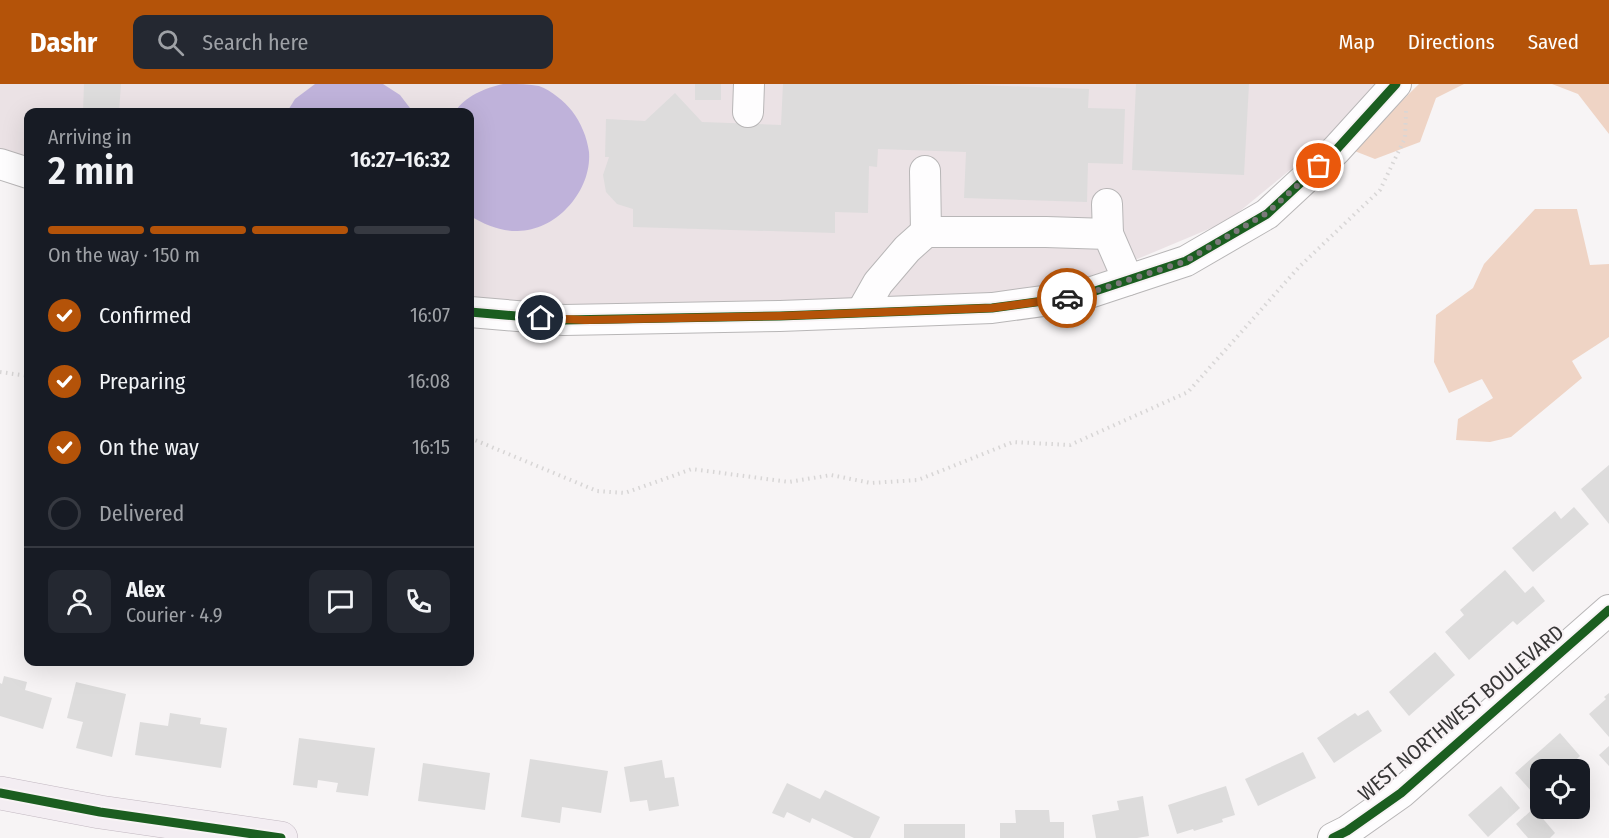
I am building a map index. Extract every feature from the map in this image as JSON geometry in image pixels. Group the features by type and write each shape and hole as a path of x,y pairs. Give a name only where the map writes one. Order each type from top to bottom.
{"main road":[{"path":"0,793 199,832 280,838"}],"street":[{"path":"474,312 564,320 861,313 992,308 1080,296 1186,261 1267,213 1336,150 1385,93"},
{"path":"0,164 24,172"},
{"path":"925,171 926,232"},
{"path":"1107,204 1108,234 1128,280"},
{"path":"861,313 878,283 907,249 926,232 1108,234"},
{"name":"WEST NORTHWEST BOULEVARD","path":"1349,836 1608,612"}],"path":[{"path":"474,440 597,491 625,493 692,469 789,482 831,475 871,483 918,480 1013,442 1070,445 1188,392 1299,267 1380,190 1405,138 1407,115 1385,93"},
{"path":"0,372 24,375"}],"shaded area":[{"path":"0,84 1375,84 1353,118 1228,221 1104,273 990,298 566,309 474,301 474,108 24,108 24,162 0,154"},
{"path":"315,84 383,84 400,95 410,108 289,108 295,99"},
{"path":"503,84 526,84 539,86 549,91 569,107 585,136 589,152 584,181 569,206 545,225 516,231 504,230 474,218 474,108 458,108 464,101 489,88"},
{"path":"1419,84 1464,84 1436,98 1420,142 1375,159 1352,150"},
{"path":"1552,84 1609,84 1609,134 1578,94"},
{"path":"1535,209 1577,209 1590,265 1609,264 1609,337 1572,361 1582,378 1511,437 1490,442 1456,440 1458,419 1493,398 1482,379 1449,393 1434,362 1436,315 1473,288 1484,264"}],"building":[{"path":"84,84 121,84 119,108 83,108"},
{"path":"695,84 721,84 721,100 695,100"},
{"path":"783,84 950,84 1089,89 1088,108 1125,109 1123,164 1088,163 1087,202 964,198 966,152 878,149 877,167 869,166 868,213 835,212 835,233 633,227 633,209 617,204 606,192 603,175 609,157 605,157 606,119 645,121 675,93 702,122 781,125"},
{"path":"1136,84 1249,84 1244,175 1132,170"},
{"path":"1609,465 1609,524 1581,489"},
{"path":"1574,507 1589,524 1533,572 1512,548 1555,511 1561,519"},
{"path":"1505,570 1525,593 1533,586 1545,601 1517,625 1513,621 1469,660 1445,632 1464,615 1460,610"},
{"path":"1435,652 1455,675 1409,716 1389,692"},
{"path":"4,676 27,682 25,690 52,698 43,729 0,716 0,683 2,684"},
{"path":"76,682 126,694 112,757 76,748 83,722 67,718"},
{"path":"1609,693 1609,737 1589,714 1606,699 1604,697"},
{"path":"1368,710 1382,731 1334,763 1317,738 1355,713 1358,716"},
{"path":"170,713 201,718 200,724 227,728 221,768 135,755 140,722 168,726"},
{"path":"1560,733 1580,756 1577,759 1531,759"},
{"path":"299,738 375,748 368,796 336,792 338,783 318,780 317,788 293,785"},
{"path":"1609,746 1609,766 1599,755"},
{"path":"1303,752 1316,778 1258,806 1245,779"},
{"path":"530,759 608,771 601,813 562,807 560,823 521,817"},
{"path":"662,760 665,778 674,777 679,806 649,811 647,800 630,802 624,767"},
{"path":"1530,760 1530,790 1515,773"},
{"path":"423,763 490,773 485,810 418,801"},
{"path":"787,783 820,799 825,790 880,817 870,838 854,838 812,818 810,823 787,812 784,818 772,813"},
{"path":"1226,786 1235,815 1222,819 1223,822 1177,834 1168,805"},
{"path":"1501,786 1520,808 1488,837 1468,815"},
{"path":"1143,796 1149,836 1096,838 1092,815 1119,810 1117,801"},
{"path":"1015,810 1049,810 1050,822 1064,822 1064,838 1000,838 1000,823 1016,823"},
{"path":"1530,812 1530,819 1543,819 1555,833 1550,838 1528,838 1516,824"},
{"path":"904,824 965,824 965,838 904,838"}],"cycle path":[{"path":"474,312 564,320 780,316 992,308 1080,296 1186,261 1267,214 1336,150 1396,84"},
{"path":"1333,838 1347,831 1401,793 1609,610"},
{"path":"0,793 100,812 281,838"}],"way so far":[{"path":"1067,298 1080,296 1186,261 1267,213 1319,166"}],"route":[{"path":"541,318 585,320 861,313 992,308 1067,298"}]}
